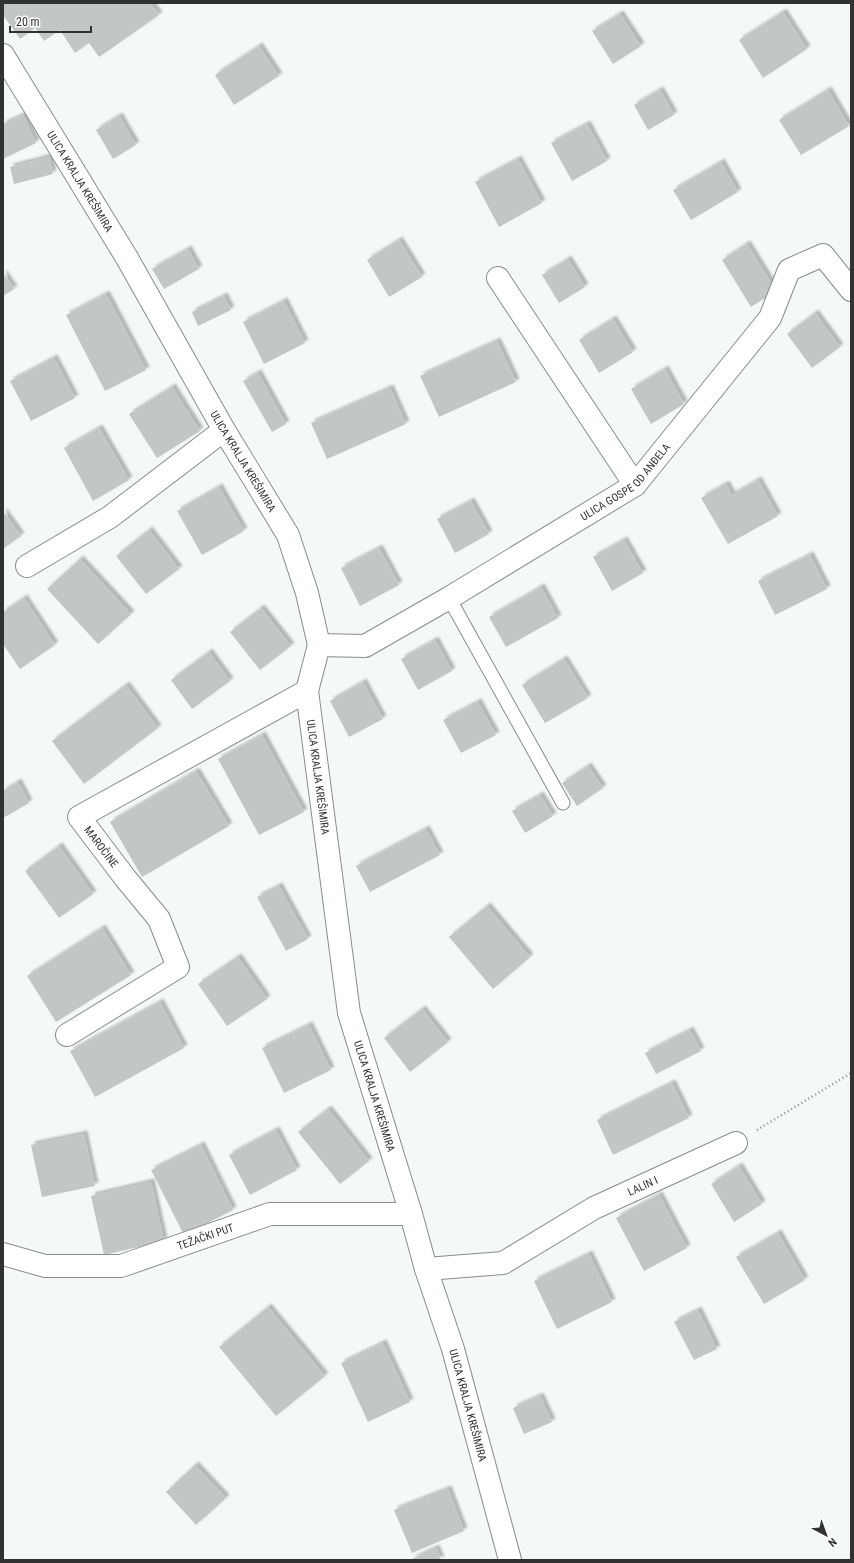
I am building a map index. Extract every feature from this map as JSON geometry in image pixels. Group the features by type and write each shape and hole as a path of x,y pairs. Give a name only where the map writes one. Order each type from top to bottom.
{"street":[{"name":"ULICA KRALJA KREŠIMIRA","path":"3,55 127,258 224,430 288,535 307,593 319,645 307,691 349,1013 412,1214 426,1269 453,1349 510,1560"},
{"name":"ULICA GOSPE OD ANĐELA","path":"319,645 365,646 449,598 635,485 770,318 788,270 823,255 851,290"},
{"path":"498,278 635,485"},
{"path":"27,566 110,517 224,430"},
{"name":"MAROČINE","path":"67,1035 178,966 159,919 79,818 307,691"},
{"name":"LALIN I","path":"426,1269 503,1263 594,1208 736,1142"},
{"name":"TEŽAČKI PUT","path":"3,1254 44,1266 121,1266 270,1214 412,1214"}],"lane":[{"path":"449,598 563,803"}],"path":[{"path":"736,1142 851,1074"}],"building":[{"path":"3,3 150,3 159,15 99,57 89,43 75,53 60,30 44,41 35,28 20,39 3,15"},
{"path":"783,12 807,49 763,78 739,40"},
{"path":"620,14 641,46 613,64 592,31"},
{"path":"259,46 279,76 234,105 215,75"},
{"path":"660,90 674,115 648,130 634,105"},
{"path":"828,90 849,126 801,155 779,120"},
{"path":"23,115 36,143 3,159 3,124"},
{"path":"119,116 136,145 113,159 96,130"},
{"path":"587,124 607,161 572,181 551,143"},
{"path":"49,157 53,174 14,184 10,167"},
{"path":"518,159 542,203 499,227 475,182"},
{"path":"721,162 738,192 691,220 673,190"},
{"path":"399,240 422,277 389,297 367,260"},
{"path":"747,244 776,291 751,307 722,260"},
{"path":"188,249 199,269 164,289 152,269"},
{"path":"568,259 585,287 559,303 542,275"},
{"path":"3,273 14,289 3,296"},
{"path":"106,294 146,370 105,391 66,315"},
{"path":"224,296 231,310 198,326 192,312"},
{"path":"284,301 305,343 264,364 243,322"},
{"path":"815,313 840,347 812,368 787,334"},
{"path":"613,319 633,352 599,373 579,340"},
{"path":"497,341 516,382 439,417 420,376"},
{"path":"54,358 75,398 31,421 10,381"},
{"path":"665,369 684,404 651,424 631,389"},
{"path":"258,373 286,424 272,432 243,381"},
{"path":"172,387 200,431 157,458 129,414"},
{"path":"390,388 406,424 327,459 311,423"},
{"path":"99,428 129,480 93,501 64,448"},
{"path":"758,480 778,516 728,544 701,498 726,484 732,495"},
{"path":"219,487 244,531 202,555 177,511"},
{"path":"471,501 489,534 455,553 437,519"},
{"path":"3,511 21,536 3,549"},
{"path":"149,530 179,569 146,594 116,556"},
{"path":"624,540 643,573 612,591 593,557"},
{"path":"379,548 399,585 360,606 341,568"},
{"path":"810,555 827,589 775,615 758,581"},
{"path":"80,559 131,614 98,644 47,589"},
{"path":"541,587 558,618 506,647 489,617"},
{"path":"24,598 55,645 20,669 3,644 3,612"},
{"path":"261,608 291,646 260,670 230,632"},
{"path":"435,640 452,671 418,690 401,659"},
{"path":"209,652 230,681 192,709 171,680"},
{"path":"564,659 588,698 545,723 522,685"},
{"path":"363,682 383,719 349,737 330,701"},
{"path":"126,685 158,728 84,784 52,741"},
{"path":"478,702 496,735 461,753 443,720"},
{"path":"262,735 304,812 259,835 218,759"},
{"path":"588,766 603,788 577,806 562,783"},
{"path":"196,771 229,826 142,877 110,822"},
{"path":"18,782 29,803 3,818 3,791"},
{"path":"540,795 553,816 525,833 512,811"},
{"path":"426,829 440,855 370,892 356,866"},
{"path":"59,846 93,894 59,918 25,871"},
{"path":"279,886 308,939 286,951 257,897"},
{"path":"487,906 530,957 493,989 449,937"},
{"path":"102,928 131,975 56,1022 27,976"},
{"path":"238,957 267,999 227,1026 198,984"},
{"path":"160,1002 184,1048 95,1097 70,1051"},
{"path":"422,1009 448,1042 410,1072 384,1038"},
{"path":"309,1025 331,1070 284,1093 262,1048"},
{"path":"690,1030 701,1051 656,1074 645,1053"},
{"path":"672,1083 689,1118 613,1155 597,1120"},
{"path":"328,1109 369,1161 340,1184 298,1132"},
{"path":"276,1130 297,1170 250,1195 229,1155"},
{"path":"84,1134 95,1186 42,1197 31,1145"},
{"path":"201,1145 233,1210 184,1235 151,1170"},
{"path":"739,1166 762,1204 734,1222 711,1184"},
{"path":"151,1182 164,1241 104,1255 91,1196"},
{"path":"659,1195 687,1248 644,1271 616,1218"},
{"path":"778,1233 805,1280 764,1304 736,1257"},
{"path":"589,1254 612,1302 557,1329 534,1281"},
{"path":"268,1307 325,1376 276,1416 219,1347"},
{"path":"698,1310 717,1349 694,1360 674,1322"},
{"path":"383,1343 410,1402 368,1422 341,1363"},
{"path":"540,1396 552,1422 524,1434 513,1408"},
{"path":"195,1465 226,1498 196,1525 166,1492"},
{"path":"448,1489 464,1531 412,1553 394,1510"},
{"path":"436,1548 441,1560 410,1560"}]}
